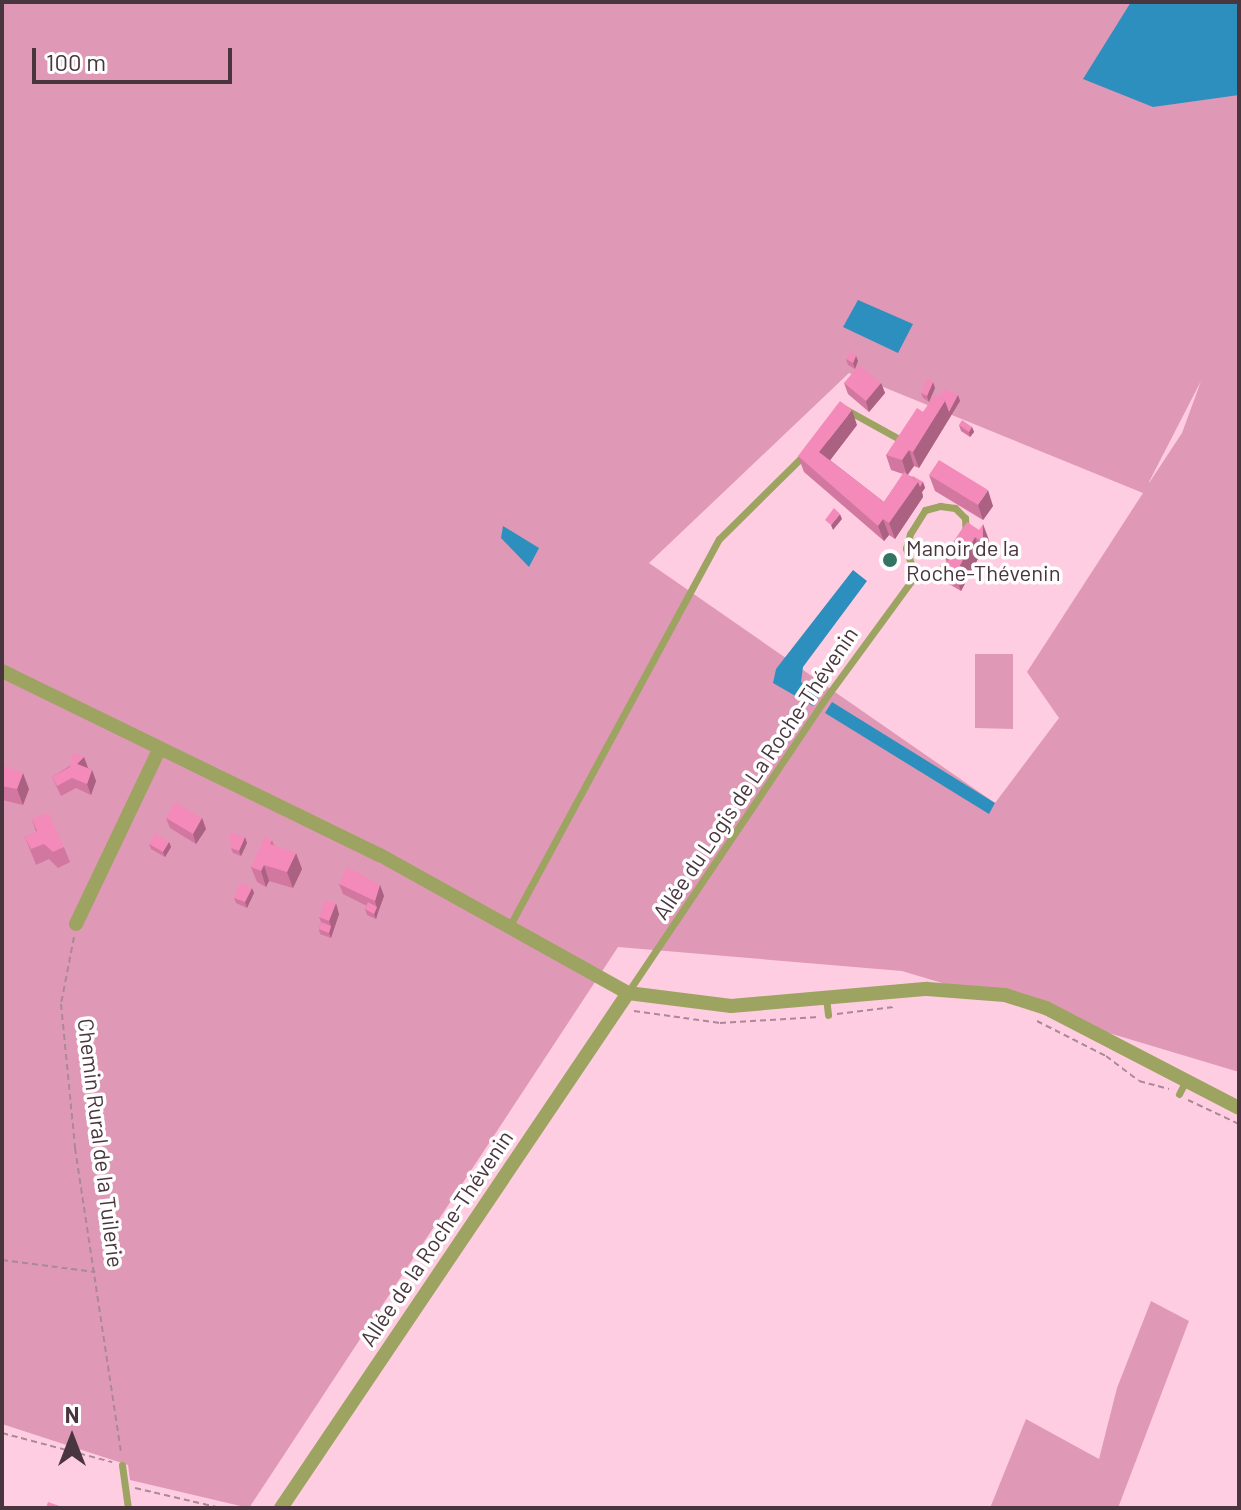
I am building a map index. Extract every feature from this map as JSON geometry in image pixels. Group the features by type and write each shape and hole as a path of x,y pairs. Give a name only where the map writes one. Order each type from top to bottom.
{"street":[{"path":"2,671 380,855 628,993 731,1006 927,989 1005,995 1046,1008 1239,1108"},
{"path":"76,924 159,750"},
{"name":"Allée de la Roche-Thévenin","path":"281,1508 628,993"}],"lane":[{"path":"835,420 845,409 901,440"},
{"path":"509,927 719,539 814,444"},
{"path":"955,508 965,518 966,535 952,561 936,573 915,576 906,548 915,521 925,510 955,508"},
{"name":"Allée du Logis de La Roche-Thévenin","path":"628,993 915,576"},
{"path":"826,998 828,1015"},
{"path":"1179,1094 1186,1080"},
{"path":"122,1465 128,1508"}],"path":[{"name":"Chemin Rural de la Tuilerie","path":"76,924 61,1004 75,1148 122,1465"},
{"path":"618,1007 720,1023 902,1006"},
{"path":"1031,1018 1106,1056 1139,1081 1179,1094 1239,1124"},
{"path":"2,1260 95,1272"},
{"path":"2,1433 122,1465"},
{"path":"126,1486 221,1508"}],"shaded area":[{"path":"2,2 1239,2 1239,1072 902,971 618,947 249,1508 130,1480 128,1465 2,1424","holes":["849,373 1143,493 1027,672 1059,718 995,803 649,563","1201,381 1182,433 1149,483 1149,482"]},
{"path":"975,654 1013,654 1013,729 975,728"},
{"path":"1151,1301 1189,1321 1118,1508 990,1508 1026,1419 1099,1459 1117,1388"}],"water":[{"path":"1131,2 1239,2 1239,95 1153,107 1083,79"},
{"path":"858,300 913,324 898,353 843,327"},
{"path":"503,526 539,548 529,567 501,538"},
{"path":"853,570 867,581 803,667 801,682 820,695 813,706 773,683 776,669"},
{"path":"832,702 995,803 989,814 825,713"}],"building":[{"path":"850,352 856,356 853,363 846,359"},
{"path":"859,365 881,383 866,401 844,383"},
{"path":"927,379 933,382 927,396 921,393"},
{"path":"944,389 958,395 949,412 945,401 939,397"},
{"path":"935,394 945,401 913,452 909,450 902,460 886,455 917,408 923,412"},
{"path":"840,401 852,410 819,452 884,502 904,472 918,482 889,523 883,519 878,526 798,456"},
{"path":"962,420 972,427 969,432 959,425"},
{"path":"939,460 988,490 978,505 929,475"},
{"path":"834,508 840,514 831,525 825,520"},
{"path":"967,522 979,530 983,524 983,542 975,537 955,575 943,569 949,559 944,556"},
{"path":"73,753 84,757 77,764 92,770 87,784 72,778 57,786 52,777 70,767"},
{"path":"2,765 23,773 17,789 2,786"},
{"path":"175,802 202,818 193,834 166,818"},
{"path":"48,812 64,847 53,852 44,844 31,849 25,837 37,831 32,819"},
{"path":"229,832 245,837 239,851 231,848"},
{"path":"155,833 169,842 163,852 149,844"},
{"path":"265,836 272,840 270,844 296,853 287,872 264,865 261,871 251,867"},
{"path":"347,867 380,885 375,901 339,884"},
{"path":"240,883 252,888 245,902 234,898"},
{"path":"325,900 336,903 329,921 319,917"},
{"path":"368,902 377,907 374,914 365,909"},
{"path":"321,922 331,926 329,933 319,929"},
{"path":"48,1502 65,1508 46,1508"}],"place":[{"name":"Manoir de la Roche-Thévenin","path":"890,560"}]}
